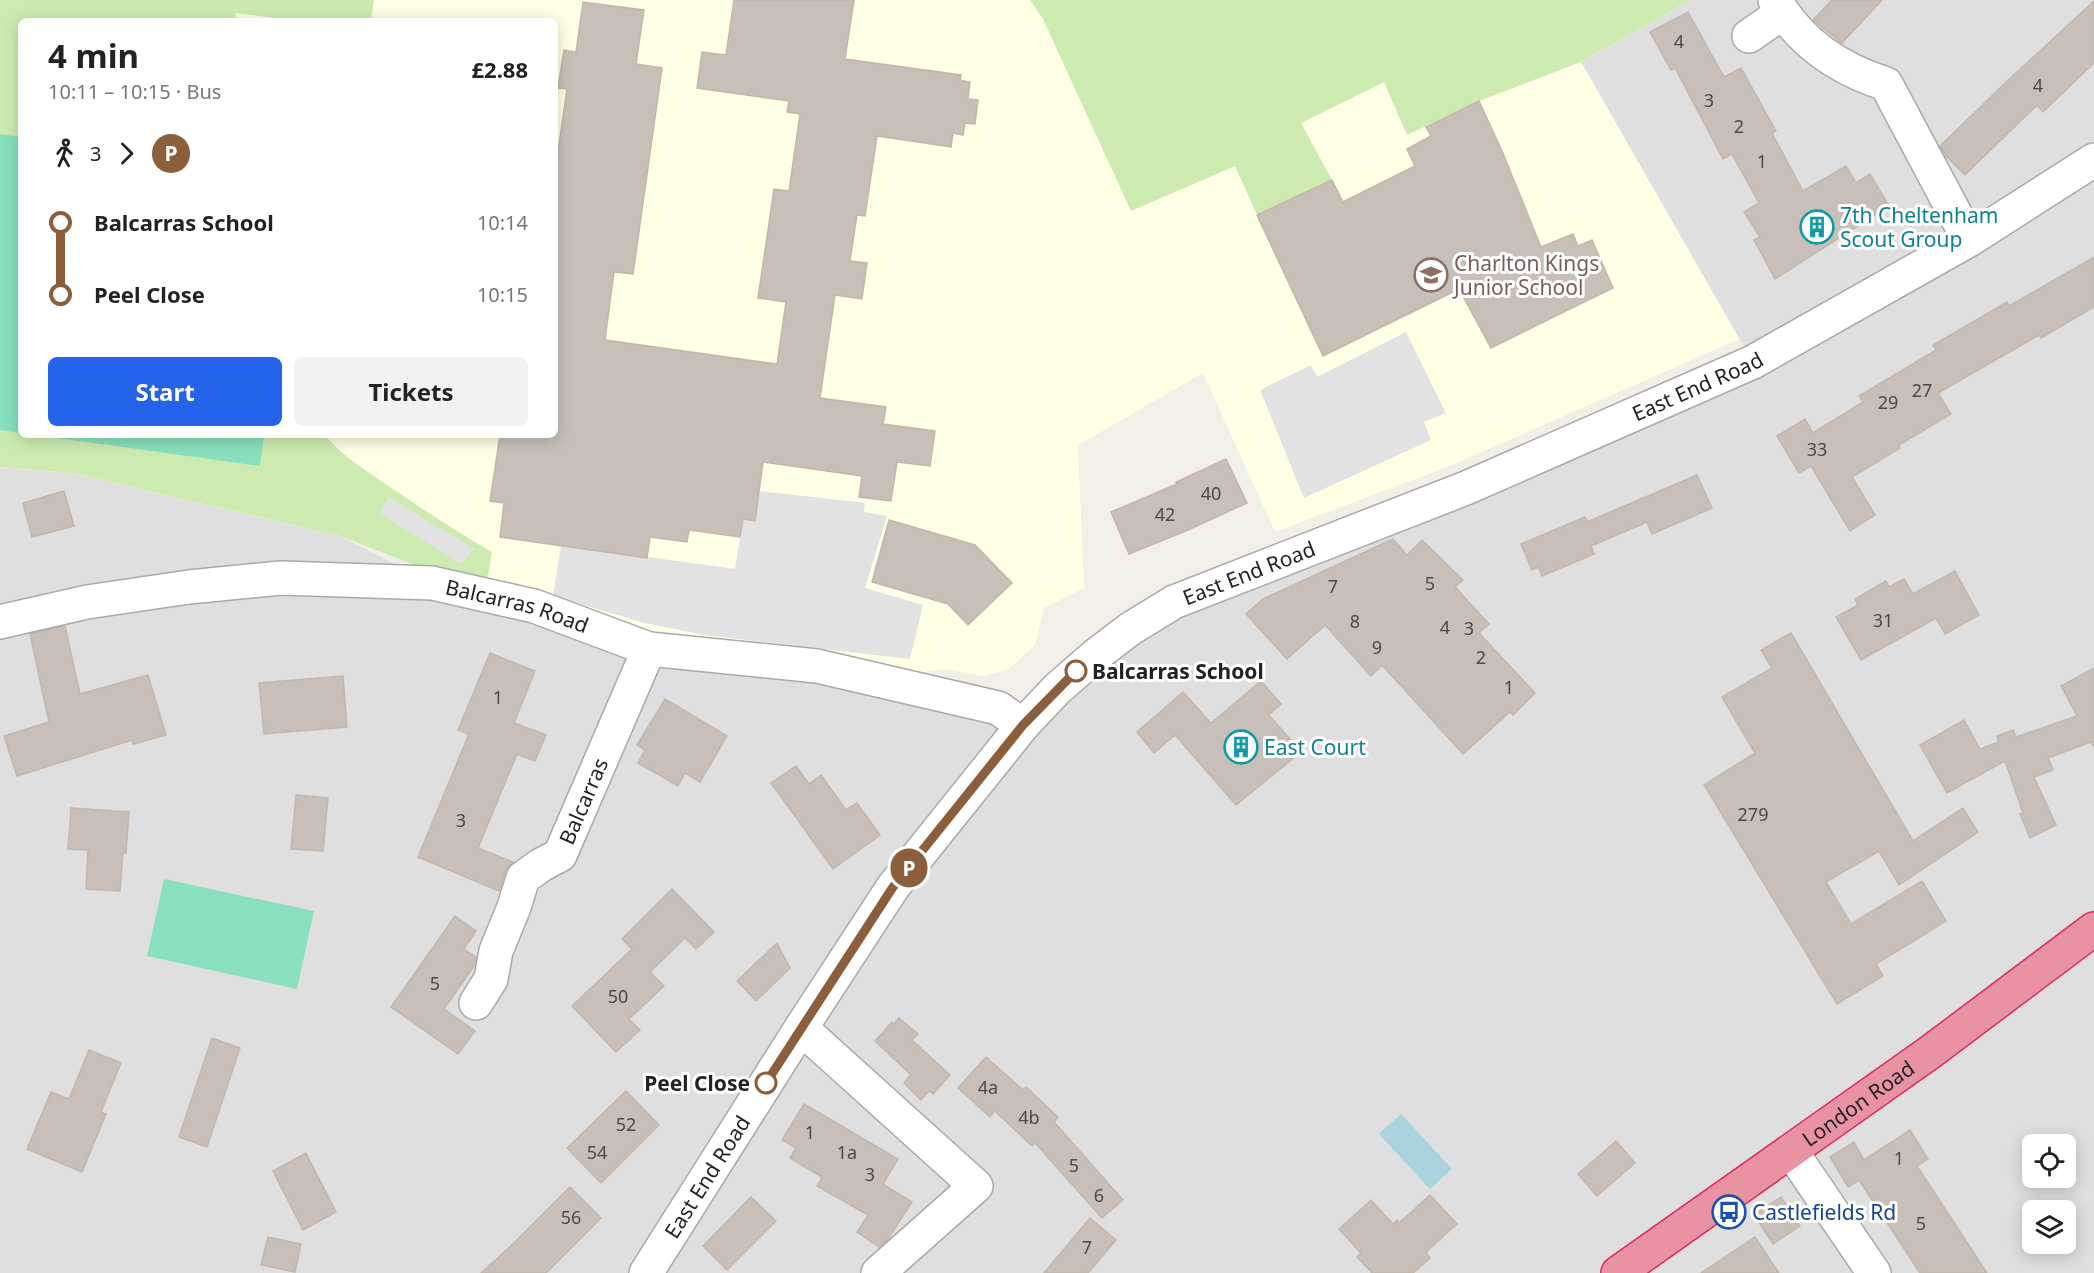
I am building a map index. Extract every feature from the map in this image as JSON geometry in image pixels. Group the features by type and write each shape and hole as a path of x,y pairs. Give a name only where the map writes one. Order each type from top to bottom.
{"highway":[{"name":"London Road","path":"1618,1273 1929,1053 2094,929"}],"street":[{"path":"1749,36 1778,6 1798,33 1817,50 1839,65 1886,84 1969,240"},
{"name":"East End Road","path":"646,1273 893,887 1023,725 1057,689 1096,655 1130,629 1174,602 1466,488 1753,362 1969,240 2094,160"},
{"name":"Balcarras Road","path":"0,622 87,602 189,587 281,578 432,583 534,606 649,649 817,666 998,708 1023,725"},
{"name":"Balcarras","path":"476,1003 491,979 496,951 523,878 560,855 649,649"},
{"path":"801,1028 976,1186 878,1273"},
{"path":"1791,1151 1874,1273"}],"shaded area":[{"name":"Balcarras School","path":"0,0 1691,0 1581,62 1739,339 1452,465 1275,532 1203,373 1078,445 1084,588 1044,608 1035,645 1009,669 985,676 944,669 907,675 654,634 435,573 340,536 71,473 0,467"},
{"path":"1691,0 2094,0 2094,1273 0,1273 0,467 71,473 340,536 432,583 817,666 1023,725 1096,655 1753,362 1581,62"},
{"path":"1406,332 1446,413 1424,422 1431,440 1304,498 1260,390 1311,365 1317,377"},
{"path":"759,491 865,503 864,512 887,516 865,588 923,605 910,659 705,635 645,623 553,596 561,545 735,569 743,519 755,521"},
{"path":"389,497 474,549 461,564 379,513"}],"green space":[{"path":"0,0 374,0 371,18 274,18 236,13 235,18 18,18 18,438 328,438 347,457 364,469 492,552 487,582 435,573 340,536 71,473 0,467"},
{"path":"1030,0 1691,0 1581,62 1479,101 1407,135 1384,82 1301,123 1332,180 1257,215 1235,166 1131,211 1043,19"},
{"path":"0,134 18,137 18,433 0,430"},
{"path":"58,438 264,438 260,466"},
{"path":"164,879 314,911 297,989 147,956"}],"water":[{"path":"1401,1114 1452,1169 1430,1189 1379,1134"}],"building":[{"path":"734,0 854,0 845,59 961,75 960,80 970,82 968,99 978,100 975,124 965,123 963,135 953,133 951,147 877,136 865,216 857,215 850,261 867,263 862,299 835,295 820,398 886,407 883,424 935,431 930,466 897,462 891,501 859,497 862,476 763,462 755,521 743,519 740,537 689,530 687,542 650,537 647,558 500,537 504,503 490,501 500,438 558,438 558,152 567,89 558,88 564,50 576,52 583,2 644,10 636,64 662,68 633,274 614,272 605,340 777,364 786,302 758,298 774,189 789,191 800,114 787,112 789,101 697,88 702,52 726,55"},
{"path":"1832,0 1882,0 1842,43 1813,20"},
{"path":"2094,1 2094,63 2043,112 2037,105 1965,175 1946,156 1940,146"},
{"path":"1688,12 1724,77 1741,68 1776,131 1772,133 1803,191 1846,166 1856,183 1870,174 1889,206 1775,279 1754,240 1760,237 1744,212 1759,203 1732,154 1723,159 1675,68 1671,70 1650,32"},
{"path":"1479,101 1541,247 1573,234 1578,246 1592,240 1613,288 1491,348 1459,289 1323,356 1257,215 1332,180 1343,202 1415,166 1407,149 1431,136 1426,127"},
{"path":"2094,257 2094,307 2041,338 2039,335 1938,393 1951,414 1852,477 1875,515 1850,531 1811,466 1799,473 1777,436 1805,419 1813,433 1863,402 1859,396 1936,350 1933,345 2007,302 2009,306"},
{"path":"1226,459 1247,503 1129,554 1111,512 1177,484 1176,482"},
{"path":"1697,475 1712,508 1652,534 1647,522 1591,546 1594,554 1542,576 1538,567 1532,570 1521,544 1585,517 1587,522"},
{"path":"64,491 74,526 32,537 23,503"},
{"path":"889,520 975,545 1012,583 968,625 948,604 872,582"},
{"path":"1393,539 1407,555 1422,540 1463,580 1455,587 1489,624 1479,633 1535,693 1513,715 1510,712 1463,754 1382,665 1371,676 1325,625 1287,659 1246,614 1263,599"},
{"path":"1955,571 1979,615 1945,634 1936,618 1861,660 1836,617 1858,605 1855,599 1886,581 1889,587 1904,579 1913,594"},
{"path":"65,626 80,694 148,675 166,735 133,744 132,740 17,776 4,736 49,722 30,634"},
{"path":"1791,633 1913,841 1963,808 1978,832 1899,885 1879,851 1826,882 1851,924 1922,881 1946,921 1876,964 1883,976 1837,1004 1704,785 1755,753 1722,697 1772,668 1761,650"},
{"path":"490,653 535,671 514,723 546,735 535,761 517,754 478,848 513,862 505,872 499,891 418,857 469,734 458,730"},
{"path":"2094,668 2094,747 2091,742 2048,758 2053,770 2034,777 2056,825 2030,838 2020,814 2023,813 2005,761 1947,793 1920,745 1964,720 1980,749 1999,742 1997,736 2013,730 2016,737 2077,716 2061,686"},
{"path":"343,676 347,727 264,734 259,683"},
{"name":"East Court","path":"1261,681 1281,704 1269,715 1301,752 1236,805 1175,735 1154,753 1137,732 1183,692 1211,723"},
{"path":"665,699 727,736 700,782 685,773 678,786 638,763 645,750 637,745"},
{"path":"796,766 809,784 821,775 846,810 857,803 880,835 833,869 771,783"},
{"path":"296,795 328,798 323,851 291,849"},
{"path":"71,808 129,812 120,891 86,889 88,850 68,849"},
{"path":"672,889 714,932 696,949 685,938 650,972 664,986 629,1019 640,1030 616,1052 572,1006 632,949 622,939"},
{"path":"455,916 476,931 464,949 476,957 474,966 444,1009 475,1031 458,1054 391,1007"},
{"path":"777,943 790,968 756,1001 737,981"},
{"path":"899,1018 918,1034 912,1040 950,1075 933,1094 929,1091 921,1100 904,1083 911,1075 875,1041 892,1022 894,1024"},
{"path":"212,1038 240,1048 207,1147 179,1137"},
{"path":"89,1050 121,1063 101,1112 106,1114 82,1172 27,1149 51,1092 69,1099"},
{"path":"986,1057 1023,1090 1026,1087 1058,1117 1054,1122 1123,1200 1102,1218 1035,1143 1032,1146 995,1111 990,1117 958,1088"},
{"path":"626,1091 659,1125 601,1183 567,1148"},
{"path":"804,1104 898,1159 883,1184 912,1202 888,1239 879,1247 857,1232 868,1215 817,1186 822,1177 790,1158 796,1148 782,1140"},
{"path":"1910,1130 1928,1159 1917,1166 1987,1273 1920,1273 1859,1180 1848,1187 1830,1157 1854,1142 1864,1160"},
{"path":"1616,1141 1635,1163 1597,1196 1578,1174"},
{"path":"306,1153 336,1212 303,1230 273,1171"},
{"path":"570,1187 601,1218 546,1273 481,1273 513,1244"},
{"path":"1430,1195 1457,1224 1426,1252 1430,1258 1413,1273 1372,1273 1357,1257 1361,1253 1339,1229 1371,1200 1393,1224 1397,1220 1399,1223"},
{"path":"751,1197 776,1221 727,1270 703,1246"},
{"path":"1781,1197 1800,1226 1773,1244 1754,1215"},
{"path":"1090,1218 1116,1240 1088,1273 1044,1273"},
{"path":"268,1237 301,1244 295,1272 261,1265"},
{"path":"1755,1237 1779,1273 1701,1273"}],"bus line":[{"name":"P","path":"766,1083 893,887 1023,725 1076,671"}],"place":[{"name":"7th Cheltenham Scout Group","path":"1817,227"},
{"name":"Charlton Kings Junior School","path":"1431,275"},
{"name":"Balcarras School","path":"1076,671"},
{"name":"East Court","path":"1241,747"},
{"name":"Peel Close","path":"766,1083"},
{"name":"Castlefields Rd","path":"1729,1212"}]}
